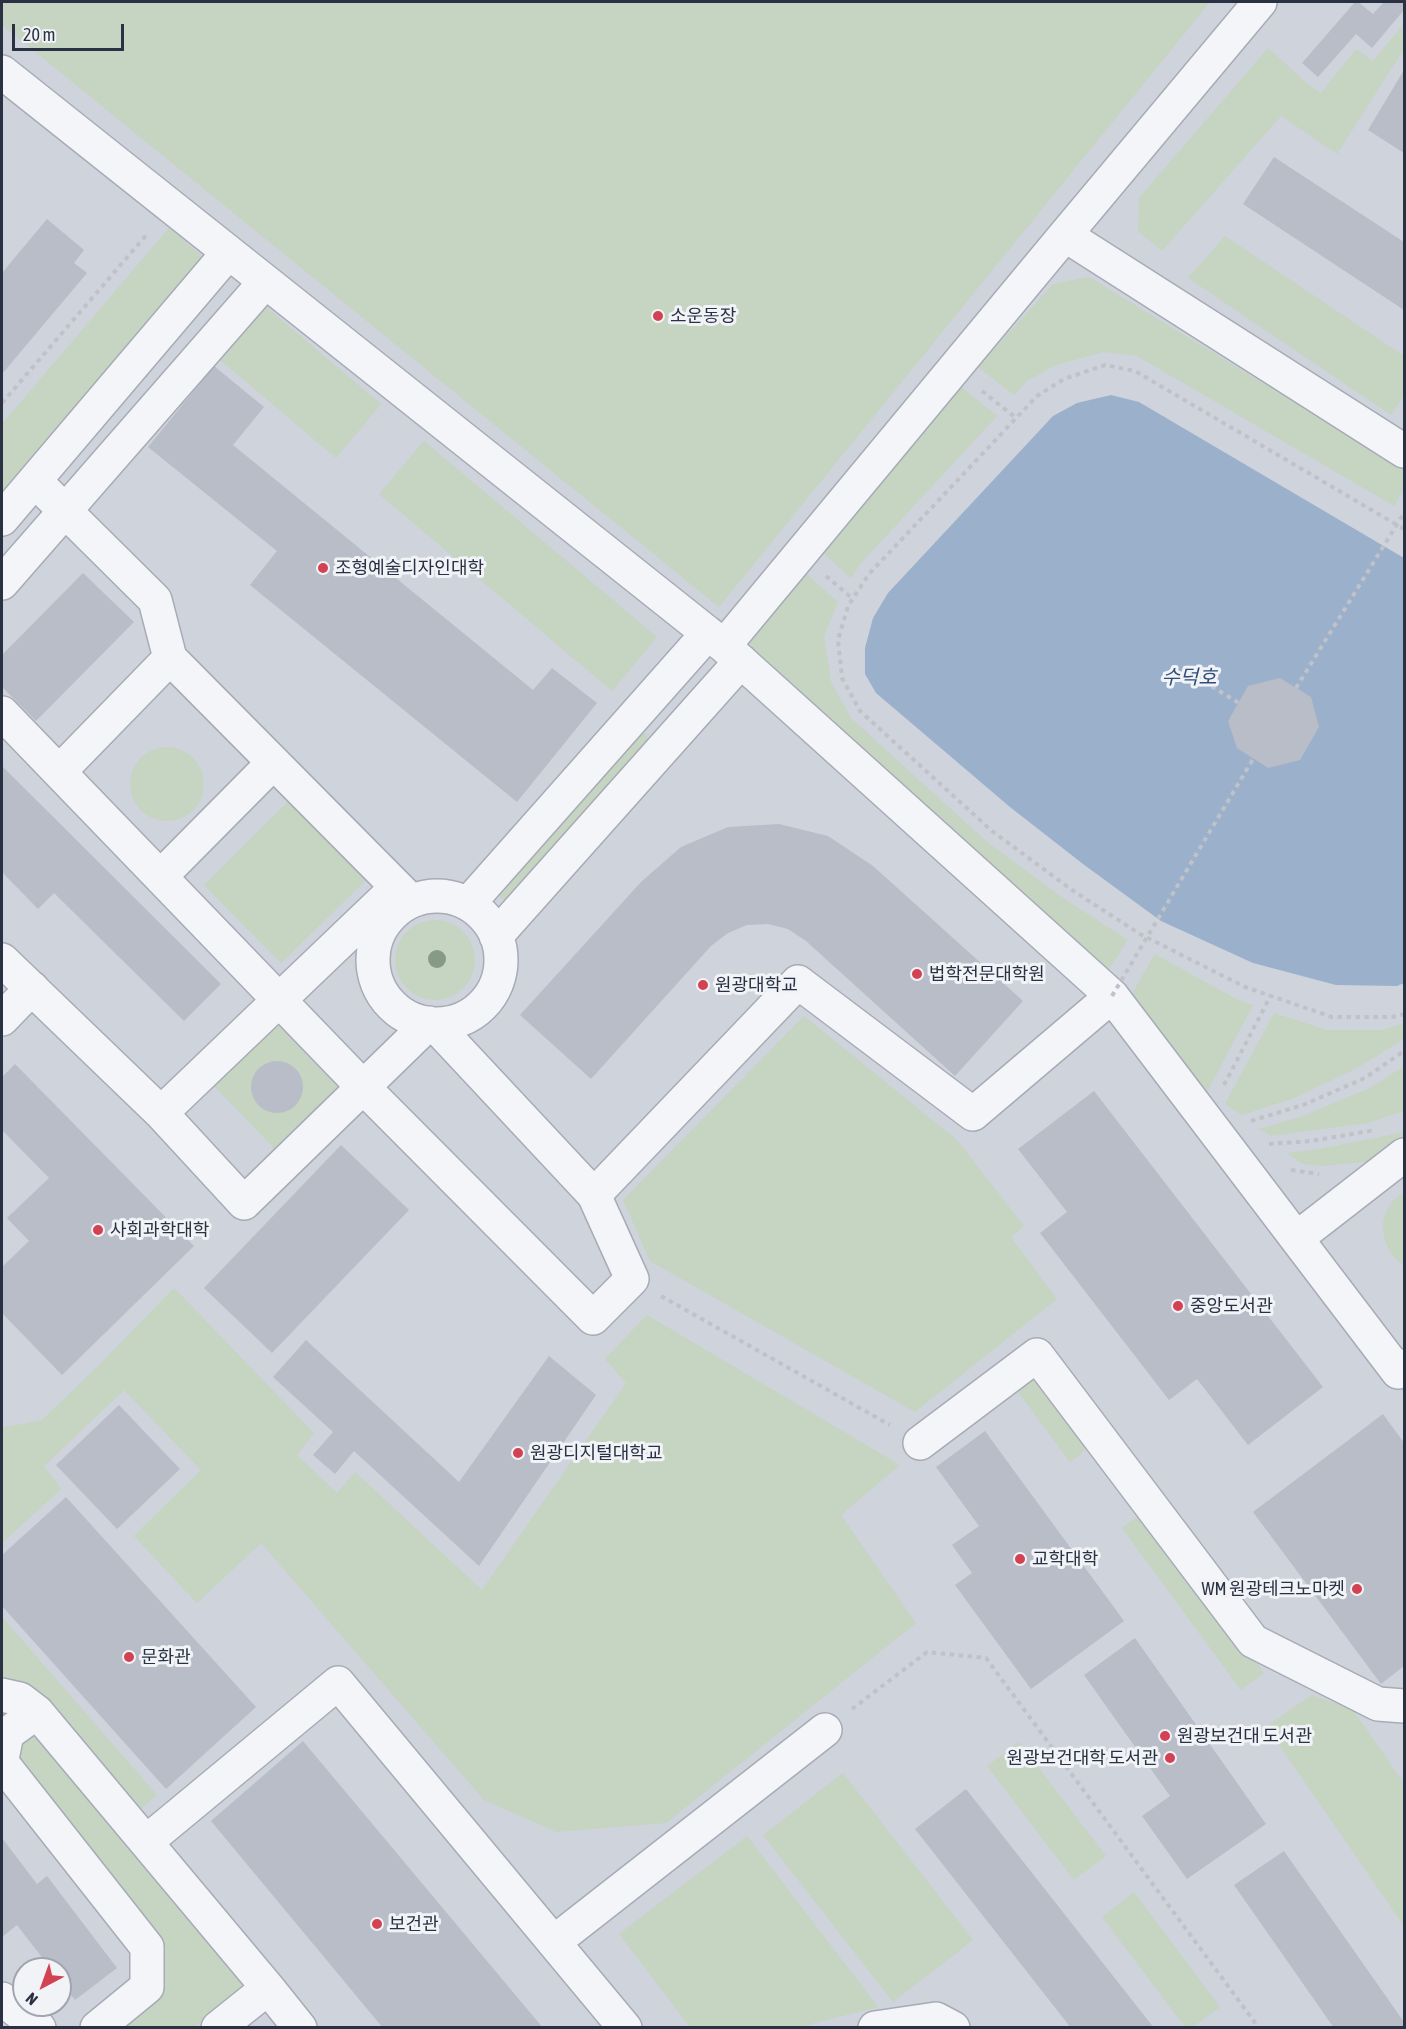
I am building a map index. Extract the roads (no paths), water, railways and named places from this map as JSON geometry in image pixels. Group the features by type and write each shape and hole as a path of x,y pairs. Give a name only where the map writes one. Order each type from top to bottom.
{"street":[{"path":"496,936 724,647 1260,2"},
{"path":"2,72 724,647 1112,996 1297,1238 1401,1369"},
{"path":"1065,235 1404,451"},
{"path":"2,519 228,253"},
{"path":"2,583 265,282"},
{"path":"35,481 155,600 170,658 404,894 455,898 475,908 490,924 499,942 502,962 498,982 488,1000 474,1014 455,1022 432,1024 415,1021 398,1011 383,994 374,974 373,952 379,931 404,894"},
{"path":"468,904 724,647"},
{"path":"59,772 170,658"},
{"path":"2,713 364,1088 593,1318 632,1279 594,1195 432,1024"},
{"path":"161,876 273,763"},
{"path":"161,1113 280,999 404,894"},
{"path":"2,960 161,1113 244,1203 432,1024"},
{"path":"594,1195 798,982 973,1114 1112,996"},
{"path":"2,1019 32,988"},
{"path":"1297,1238 1404,1155"},
{"path":"920,1443 1037,1354 1253,1641 1378,1704 1404,1706"},
{"path":"146,1842 338,1683 625,2028"},
{"path":"2,1695 20,1699 37,1712 300,2028"},
{"path":"2,1759 8,1734 37,1712"},
{"path":"554,1942 825,1730"},
{"path":"2,1763 147,1947 147,1987 97,2028"},
{"path":"218,2028 267,1988"},
{"path":"2,1999 39,2028"},
{"path":"875,2028 936,2019 953,2028"}],"water":[{"name":"수덕호","path":"1111,395 1139,402 1404,558 1404,983 1397,986 1336,985 1253,963 1161,921 1010,807 876,693 865,674 865,648 873,618 888,593 1053,416 1077,403"}],"place":[{"name":"소운동장","path":"658,316"},
{"name":"조형예술디자인대학","path":"323,568"},
{"name":"법학전문대학원","path":"917,974"},
{"name":"원광대학교","path":"703,985"},
{"name":"사회과학대학","path":"98,1230"},
{"name":"중앙도서관","path":"1178,1306"},
{"name":"원광디지털대학교","path":"518,1453"},
{"name":"교학대학","path":"1020,1559"},
{"name":"WM 원광테크노마켓","path":"1357,1589"},
{"name":"문화관","path":"129,1657"},
{"name":"원광보건대 도서관","path":"1165,1736"},
{"name":"원광보건대학 도서관","path":"1170,1758"},
{"name":"보건관","path":"377,1924"}]}
